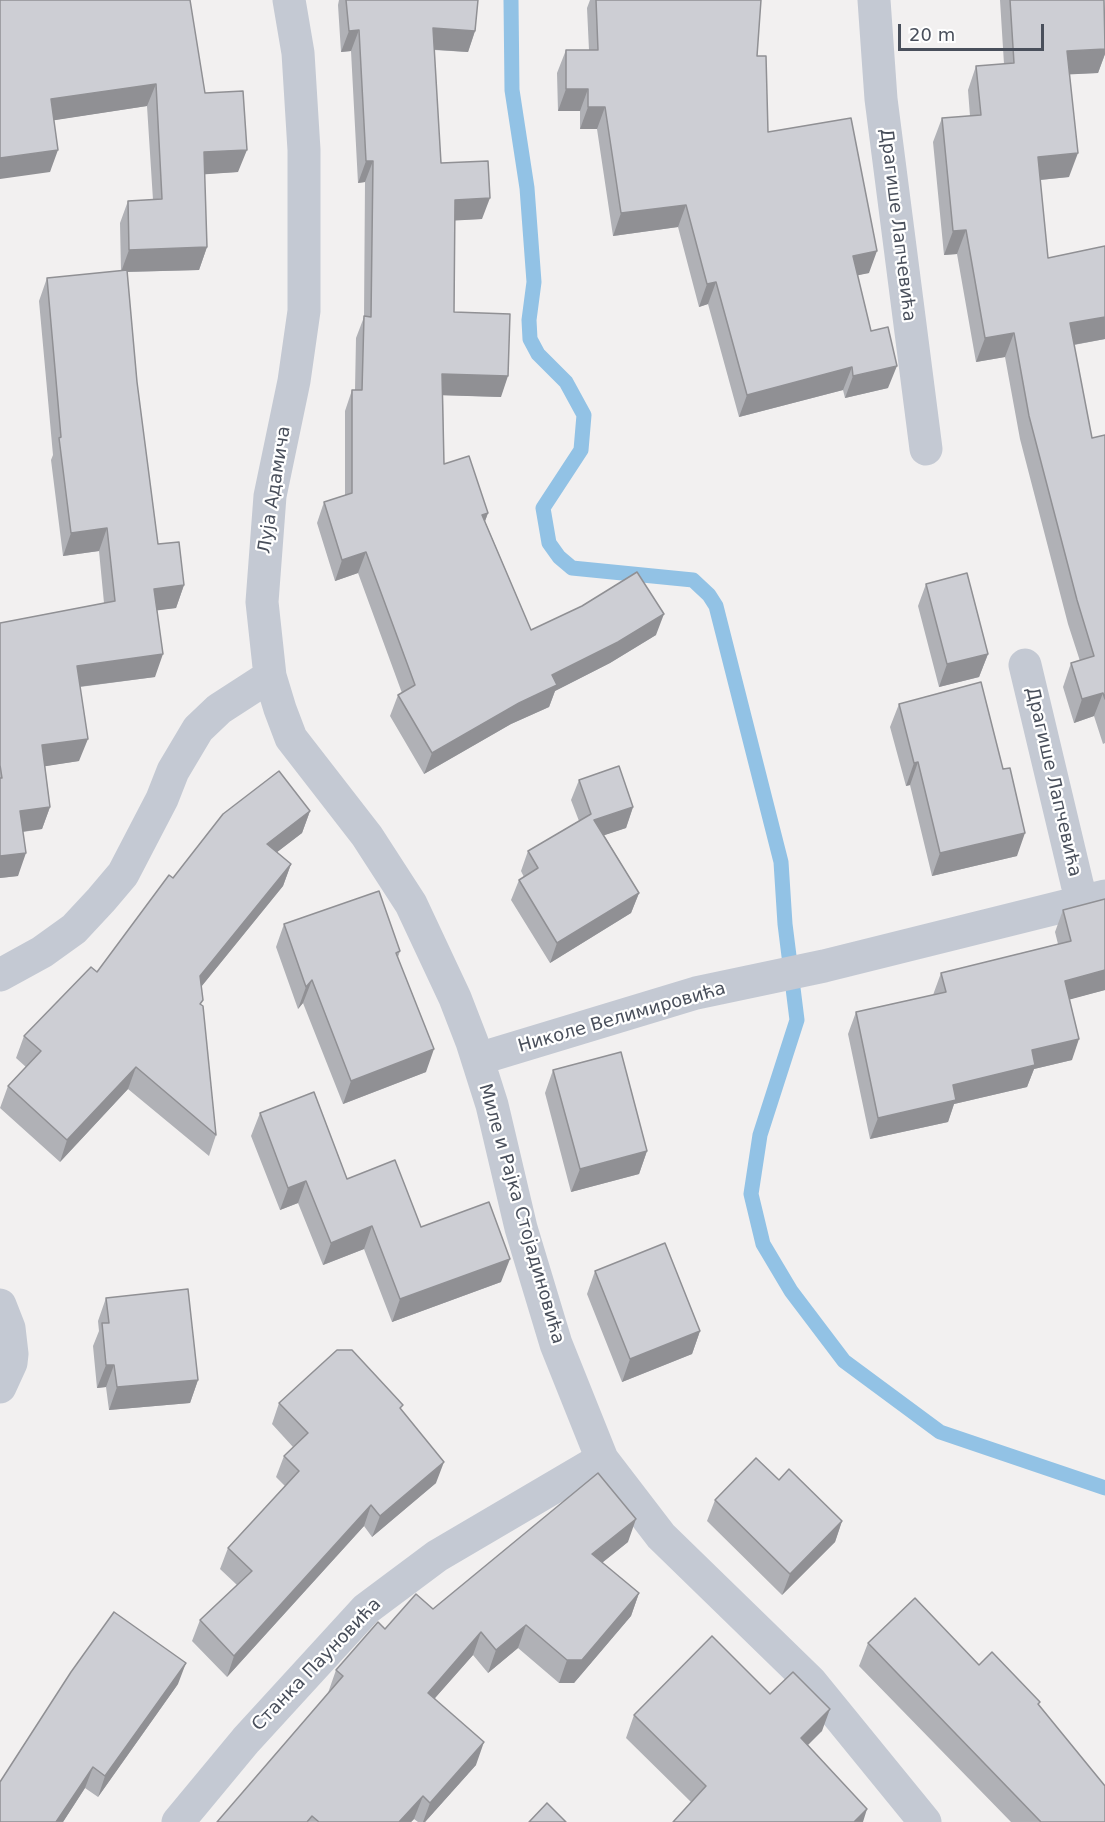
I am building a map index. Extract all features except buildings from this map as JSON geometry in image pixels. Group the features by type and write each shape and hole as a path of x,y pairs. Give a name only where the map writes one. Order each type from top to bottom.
{"street":[{"name":"Луја Адамича","path":"270,676 262,602 266,527 294,381 304,311 304,150 298,53 289,0"},
{"name":"Драгише Лапчевића","path":"874,0 881,99 926,449"},
{"name":"Драгише Лапчевића","path":"1025,665 1093,898"},
{"path":"0,975 42,952 74,929 101,900 123,874 173,771 198,729 219,709 270,676"},
{"name":"Миле и Рајка Стојадиновића","path":"270,676 291,738 367,836 411,904 455,998 492,1106 521,1228 556,1344 602,1459 661,1536 810,1681 925,1822"},
{"name":"Николе Велимировића","path":"477,1059 696,993 824,966 1093,898"},
{"path":"0,1305 9,1328 12,1354 11,1363 0,1387"},
{"name":"Станка Пауновића","path":"178,1822 246,1740 366,1609 437,1556 602,1459"}],"waterway":[{"path":"511,0 512,90 527,188 534,282 529,320 530,339 538,354 566,382 584,415 581,450 543,508 549,543 559,557 572,568 693,580 709,595 716,606 781,862 785,924 797,1020 760,1135 751,1194 763,1244 791,1291 844,1361 940,1432 1105,1488"}]}
